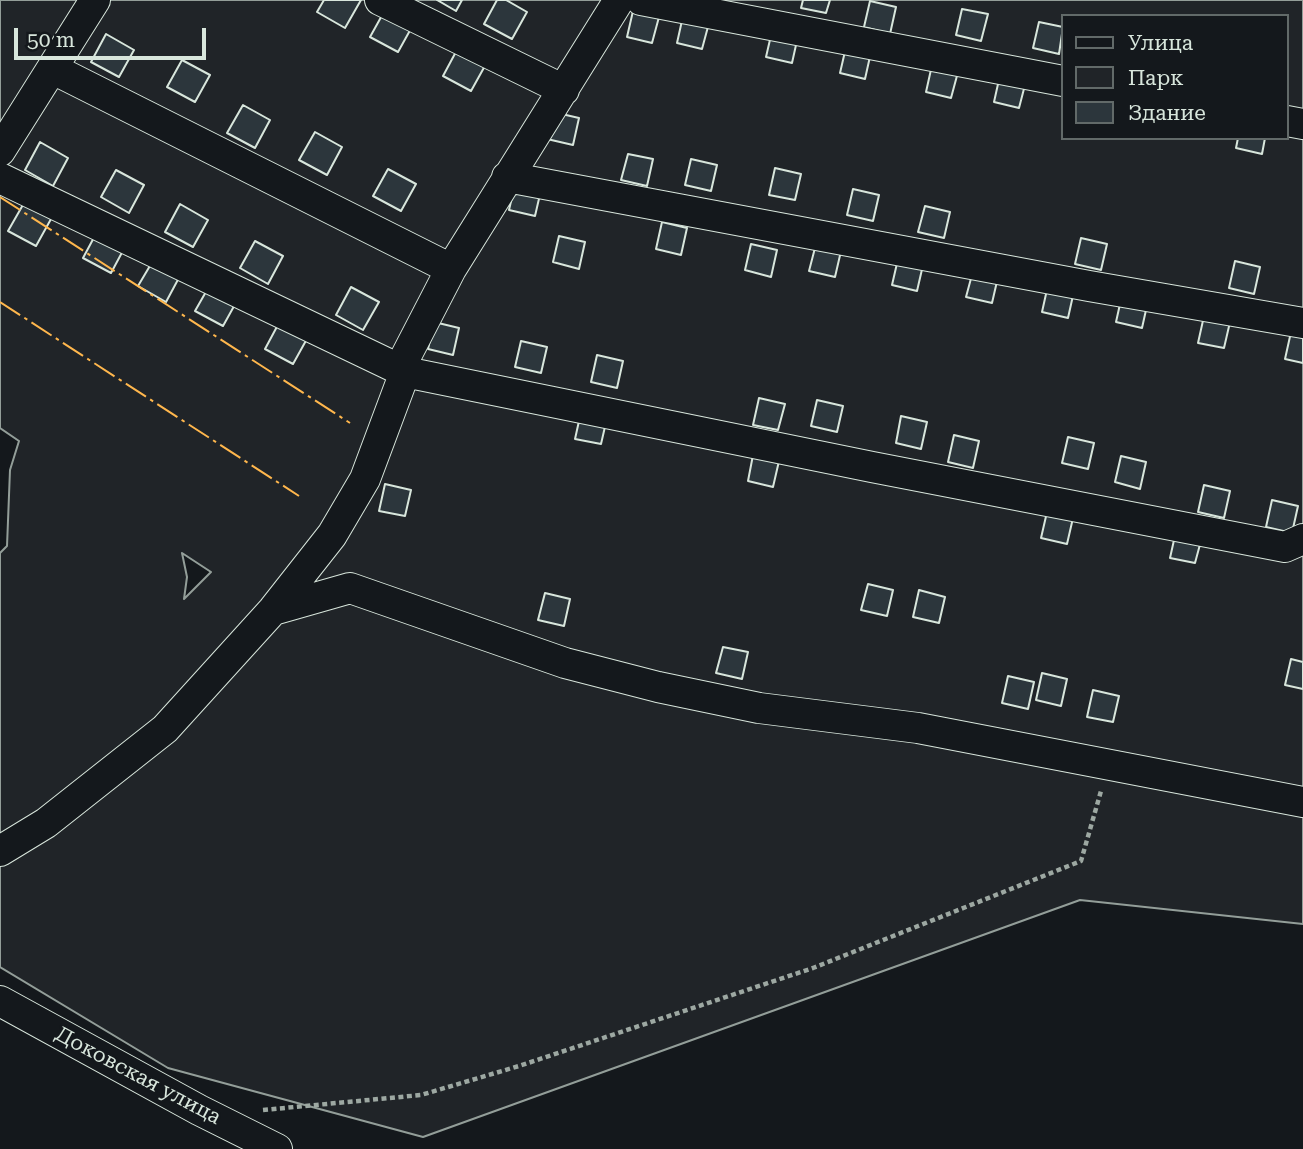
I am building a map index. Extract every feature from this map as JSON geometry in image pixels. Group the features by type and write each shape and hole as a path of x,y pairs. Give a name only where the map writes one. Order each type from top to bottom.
{"street":[{"path":"0,150 95,0"},
{"path":"380,0 564,90"},
{"path":"0,851 46,823 165,729 273,610 332,535 365,479 405,372 406,356 451,269 620,0"},
{"path":"641,0 1062,80"},
{"path":"53,69 451,269"},
{"path":"507,177 1089,286 1303,323"},
{"path":"0,178 405,372 1285,547 1303,540"},
{"path":"273,610 350,588 565,663 658,687 759,708 918,728 1303,802"},
{"name":"Доковская улица","path":"0,1000 176,1098 277,1149"}],"path":[{"path":"254,1110 421,1095 813,968 1081,861 1108,765"}],"green space":[{"path":"0,0 1303,0 1303,924 1080,900 423,1137 168,1068 0,967 0,553 7,546 10,470 19,441 0,428","holes":["182,553 211,572 184,599 187,577"]}],"building":[{"path":"324,0 361,0 345,28 317,12"},
{"path":"437,0 462,0 456,11"},
{"path":"497,0 506,0 527,12 512,39 484,24"},
{"path":"803,0 830,0 826,13 801,8"},
{"path":"870,1 896,7 890,34 864,27"},
{"path":"962,9 988,14 981,41 956,35"},
{"path":"385,10 413,25 398,52 370,37"},
{"path":"633,11 659,17 652,43 627,37"},
{"path":"683,16 709,23 702,49 677,43"},
{"path":"1039,22 1062,27 1059,54 1033,48"},
{"path":"772,31 798,36 792,63 766,57"},
{"path":"106,34 134,50 119,77 91,62"},
{"path":"846,47 871,52 865,79 840,73"},
{"path":"458,48 486,64 471,91 443,76"},
{"path":"182,60 210,75 195,102 167,87"},
{"path":"932,65 958,72 951,98 926,92"},
{"path":"1000,75 1026,81 1019,108 994,102"},
{"path":"243,105 270,120 255,148 227,133"},
{"path":"553,112 579,118 573,145 547,139"},
{"path":"315,132 342,147 327,175 299,160"},
{"path":"1238,140 1265,140 1262,154 1236,148"},
{"path":"40,142 68,158 53,186 25,170"},
{"path":"628,154 653,159 647,186 621,180"},
{"path":"691,159 717,165 711,191 685,185"},
{"path":"775,168 801,174 795,200 769,195"},
{"path":"388,169 416,184 401,211 373,196"},
{"path":"116,170 144,185 129,213 101,197"},
{"path":"515,184 541,190 535,216 509,210"},
{"path":"853,189 879,195 873,221 847,215"},
{"path":"24,203 51,219 36,246 8,231"},
{"path":"180,204 208,220 193,247 165,232"},
{"path":"925,206 950,212 944,238 918,232"},
{"path":"662,222 687,228 681,255 656,249"},
{"path":"98,230 126,245 111,273 83,258"},
{"path":"559,236 585,242 579,269 553,262"},
{"path":"1081,238 1107,244 1101,270 1075,264"},
{"path":"255,241 283,256 268,284 240,268"},
{"path":"751,244 777,250 771,277 745,270"},
{"path":"816,244 841,251 835,277 809,271"},
{"path":"154,259 181,274 166,302 138,286"},
{"path":"898,259 923,265 917,291 892,285"},
{"path":"1235,261 1260,267 1254,294 1229,288"},
{"path":"973,271 998,277 992,303 966,297"},
{"path":"211,283 238,299 223,326 195,311"},
{"path":"1048,285 1074,291 1068,318 1042,312"},
{"path":"351,287 379,302 363,330 336,315"},
{"path":"1122,295 1148,301 1142,328 1116,322"},
{"path":"1204,316 1230,322 1224,348 1198,343"},
{"path":"280,321 308,337 293,364 265,349"},
{"path":"434,322 459,328 453,355 428,349"},
{"path":"1291,332 1303,335 1303,363 1285,359"},
{"path":"521,341 547,347 541,373 515,367"},
{"path":"597,355 623,361 617,388 591,382"},
{"path":"759,398 785,404 778,430 753,425"},
{"path":"817,400 843,406 837,432 811,426"},
{"path":"581,412 607,418 601,444 575,439"},
{"path":"901,416 927,422 921,449 896,443"},
{"path":"954,435 979,441 973,468 948,462"},
{"path":"1068,437 1094,443 1088,469 1062,463"},
{"path":"753,455 779,461 773,487 748,481"},
{"path":"1121,456 1146,462 1140,489 1115,482"},
{"path":"385,484 411,490 405,516 379,511"},
{"path":"1204,485 1230,491 1224,518 1198,512"},
{"path":"1272,500 1298,506 1292,533 1266,527"},
{"path":"1047,512 1073,518 1067,544 1041,538"},
{"path":"1176,531 1202,537 1195,563 1170,558"},
{"path":"868,584 893,590 887,616 861,610"},
{"path":"919,590 945,597 939,623 913,617"},
{"path":"545,593 570,599 564,626 538,620"},
{"path":"723,647 748,652 742,679 716,673"},
{"path":"1291,659 1303,662 1303,689 1285,685"},
{"path":"1042,673 1067,679 1061,706 1036,700"},
{"path":"1008,676 1034,682 1028,709 1002,703"},
{"path":"1093,690 1119,696 1113,722 1087,717"}],"power":[{"path":"0,197 350,423"},
{"path":"0,302 299,496"}]}
